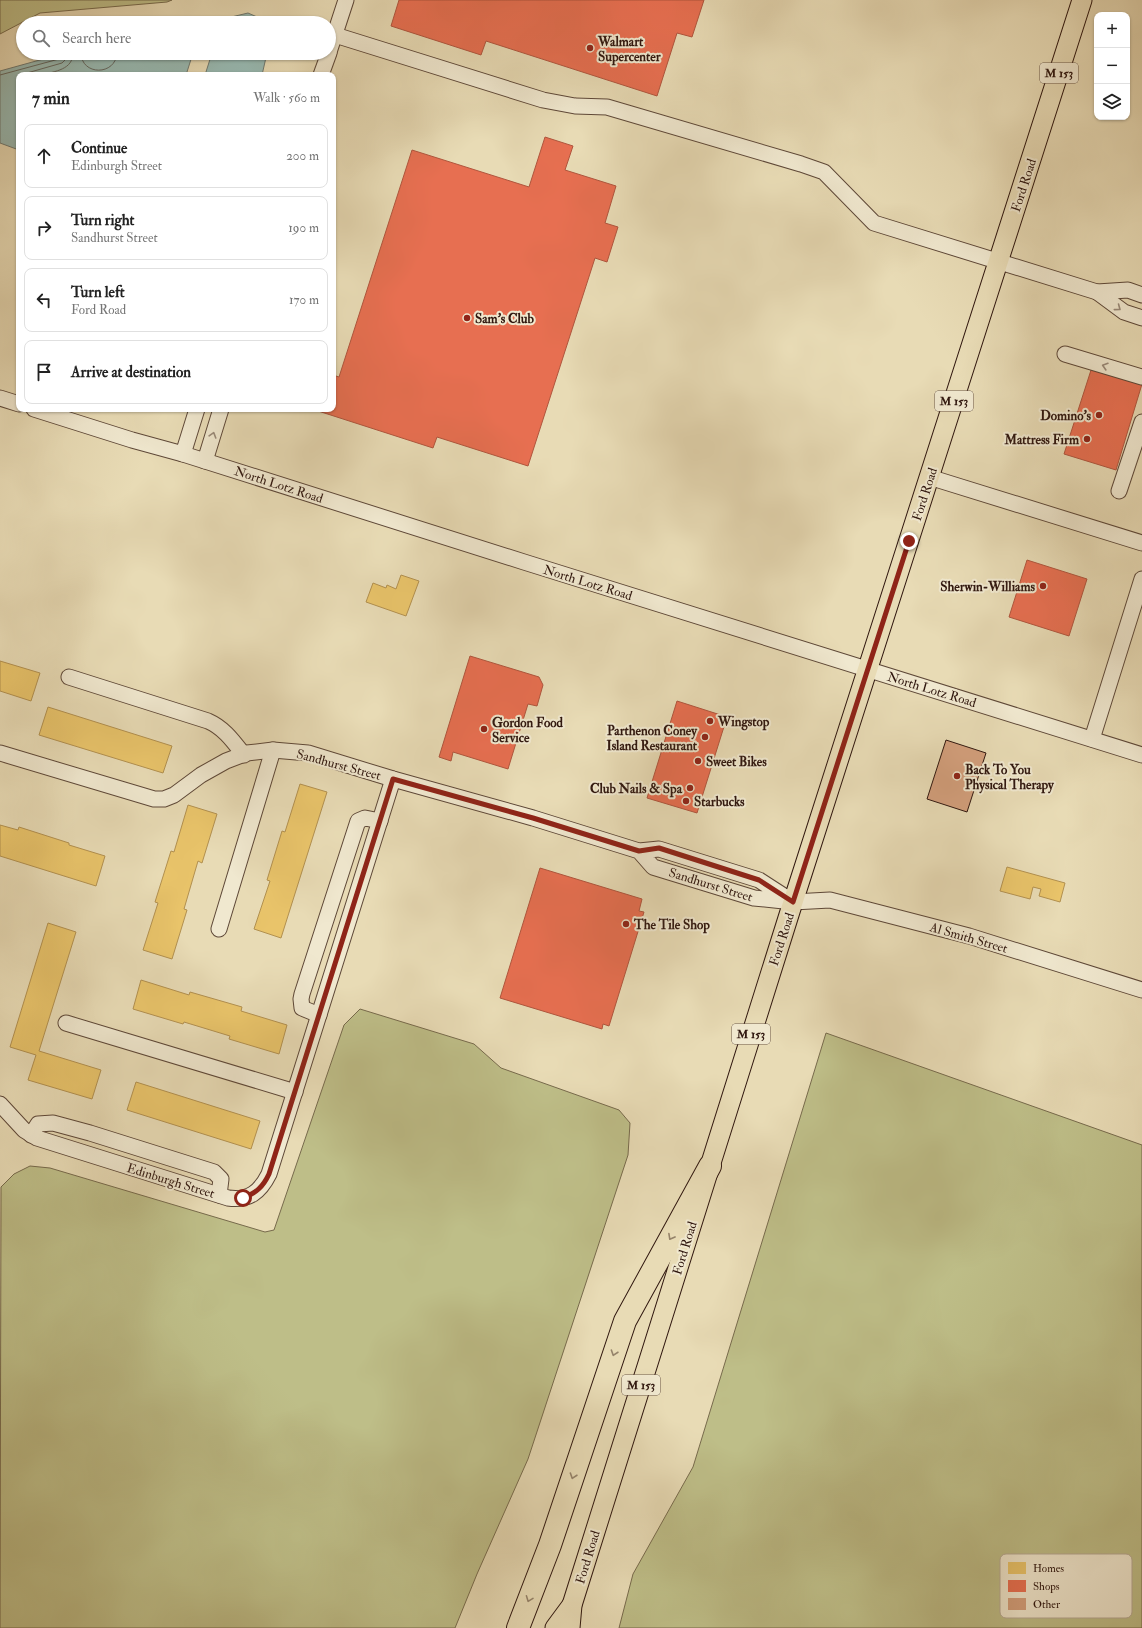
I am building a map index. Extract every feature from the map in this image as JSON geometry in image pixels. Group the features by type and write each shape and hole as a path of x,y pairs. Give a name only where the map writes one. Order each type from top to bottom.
{"highway":[{"path":"518,1628 550,1545 625,1321 710,1166"}],"main road":[{"name":"Ford Road","path":"570,1628 572,1605 793,902 1082,0"},
{"name":"Ford Road","path":"555,1628 572,1605"}],"street":[{"path":"336,32 346,0"},
{"path":"336,35 544,100 575,106 607,107 824,172 874,223 1097,292 1124,312 1142,318"},
{"path":"322,72 326,60"},
{"path":"1097,292 1128,290 1142,295"},
{"path":"1065,354 1142,377"},
{"path":"0,398 16,403"},
{"name":"North Lotz Road","path":"43,412 132,440 183,454 1142,755"},
{"path":"183,454 196,412"},
{"path":"205,461 220,412"},
{"path":"1119,491 1142,422"},
{"path":"930,477 1142,543"},
{"path":"1092,739 1142,579"},
{"path":"69,677 208,720 219,726 244,755"},
{"path":"219,929 273,750"},
{"name":"Sandhurst Street","path":"0,753 154,799 164,799 174,795 201,775 226,761 244,755 273,750 308,753 393,779 533,818 639,851 653,867 754,898 793,902"},
{"name":"Edinburgh Street","path":"0,1104 24,1130 37,1138 219,1195 236,1199 254,1194 263,1186 269,1174 393,779"},
{"path":"319,1015 302,1008 302,994 358,821 365,818 380,821"},
{"name":"Al Smith Street","path":"793,902 830,900 969,936 1142,990"},
{"path":"66,1023 295,1092"},
{"path":"31,1135 38,1124 53,1123 90,1133 214,1172 221,1179 219,1195"}],"green space":[{"path":"0,0 172,0 167,2 40,13 34,16 16,16 16,26 0,34"},
{"path":"360,1009 474,1044 501,1068 619,1110 630,1123 628,1155 528,1459 477,1574 455,1628 0,1628 1,1187 14,1174 30,1166 50,1168 265,1232 274,1230 344,1025"},
{"path":"826,1033 1142,1145 1142,1628 619,1628 633,1574 693,1467"}],"water":[{"path":"248,13 255,16 236,16"},
{"path":"40,60 191,60 187,72 16,72 16,149 0,143 0,71"},
{"path":"210,60 265,60 263,72 206,72"}],"building: Homes":[{"path":"401,575 419,581 406,616 366,602 373,583 386,588 387,585 396,589"},
{"path":"0,661 40,673 31,701 0,691"},
{"path":"48,707 172,746 163,773 39,735"},
{"path":"300,784 327,792 281,938 254,929 270,881 267,880 282,831 285,832"},
{"path":"188,805 217,814 202,863 198,861 184,909 187,910 172,959 143,950 158,903 155,902 171,851 174,852"},
{"path":"0,825 18,830 19,827 105,856 96,886 0,856"},
{"path":"1007,867 1065,883 1060,902 1039,896 1041,889 1033,887 1030,899 1000,891"},
{"path":"48,923 76,932 39,1051 101,1070 92,1099 28,1080 36,1055 10,1047"},
{"path":"141,980 189,995 190,992 242,1007 241,1011 287,1025 279,1054 229,1039 230,1036 133,1009"},
{"path":"136,1082 260,1121 251,1149 127,1110"}],"building: Shops":[{"name":"Walmart Supercenter","path":"399,0 704,0 692,37 677,33 657,96 486,41 481,55 391,26"},
{"name":"Sam's Club","path":"545,137 573,146 565,170 616,186 605,223 618,227 607,262 595,258 528,466 437,437 433,448 321,412 336,412 336,376 339,377 412,150 529,187"},
{"path":"1092,367 1142,384 1116,470 1064,454"},
{"path":"1027,560 1087,579 1069,636 1009,617"},
{"name":"Gordon Food Service","path":"470,656 539,677 543,685 537,706 528,704 508,769 453,752 451,761 439,757"},
{"path":"677,701 727,717 697,813 647,798"},
{"path":"540,868 642,899 639,911 644,912 609,1026 603,1024 602,1029 500,998"}],"building: Other":[{"name":"Back To You Physical Therapy","path":"946,740 986,753 967,812 927,799"}],"place":[{"name":"Walmart Supercenter","path":"590,48"},
{"name":"Sam's Club","path":"467,318"},
{"name":"Domino's","path":"1099,415"},
{"name":"Mattress Firm","path":"1087,439"},
{"name":"Sherwin-Williams","path":"1043,586"},
{"name":"Wingstop","path":"710,721"},
{"name":"Gordon Food Service","path":"484,729"},
{"name":"Parthenon Coney Island Restaurant","path":"705,737"},
{"name":"Sweet Bikes","path":"698,761"},
{"name":"Back To You Physical Therapy","path":"957,776"},
{"name":"Club Nails & Spa","path":"690,788"},
{"name":"Starbucks","path":"686,801"},
{"name":"The Tile Shop","path":"626,924"}],"route":[{"path":"243,1198 254,1194 263,1186 269,1174 393,779 533,818 639,851 659,848 759,880 793,902 909,541"}]}
